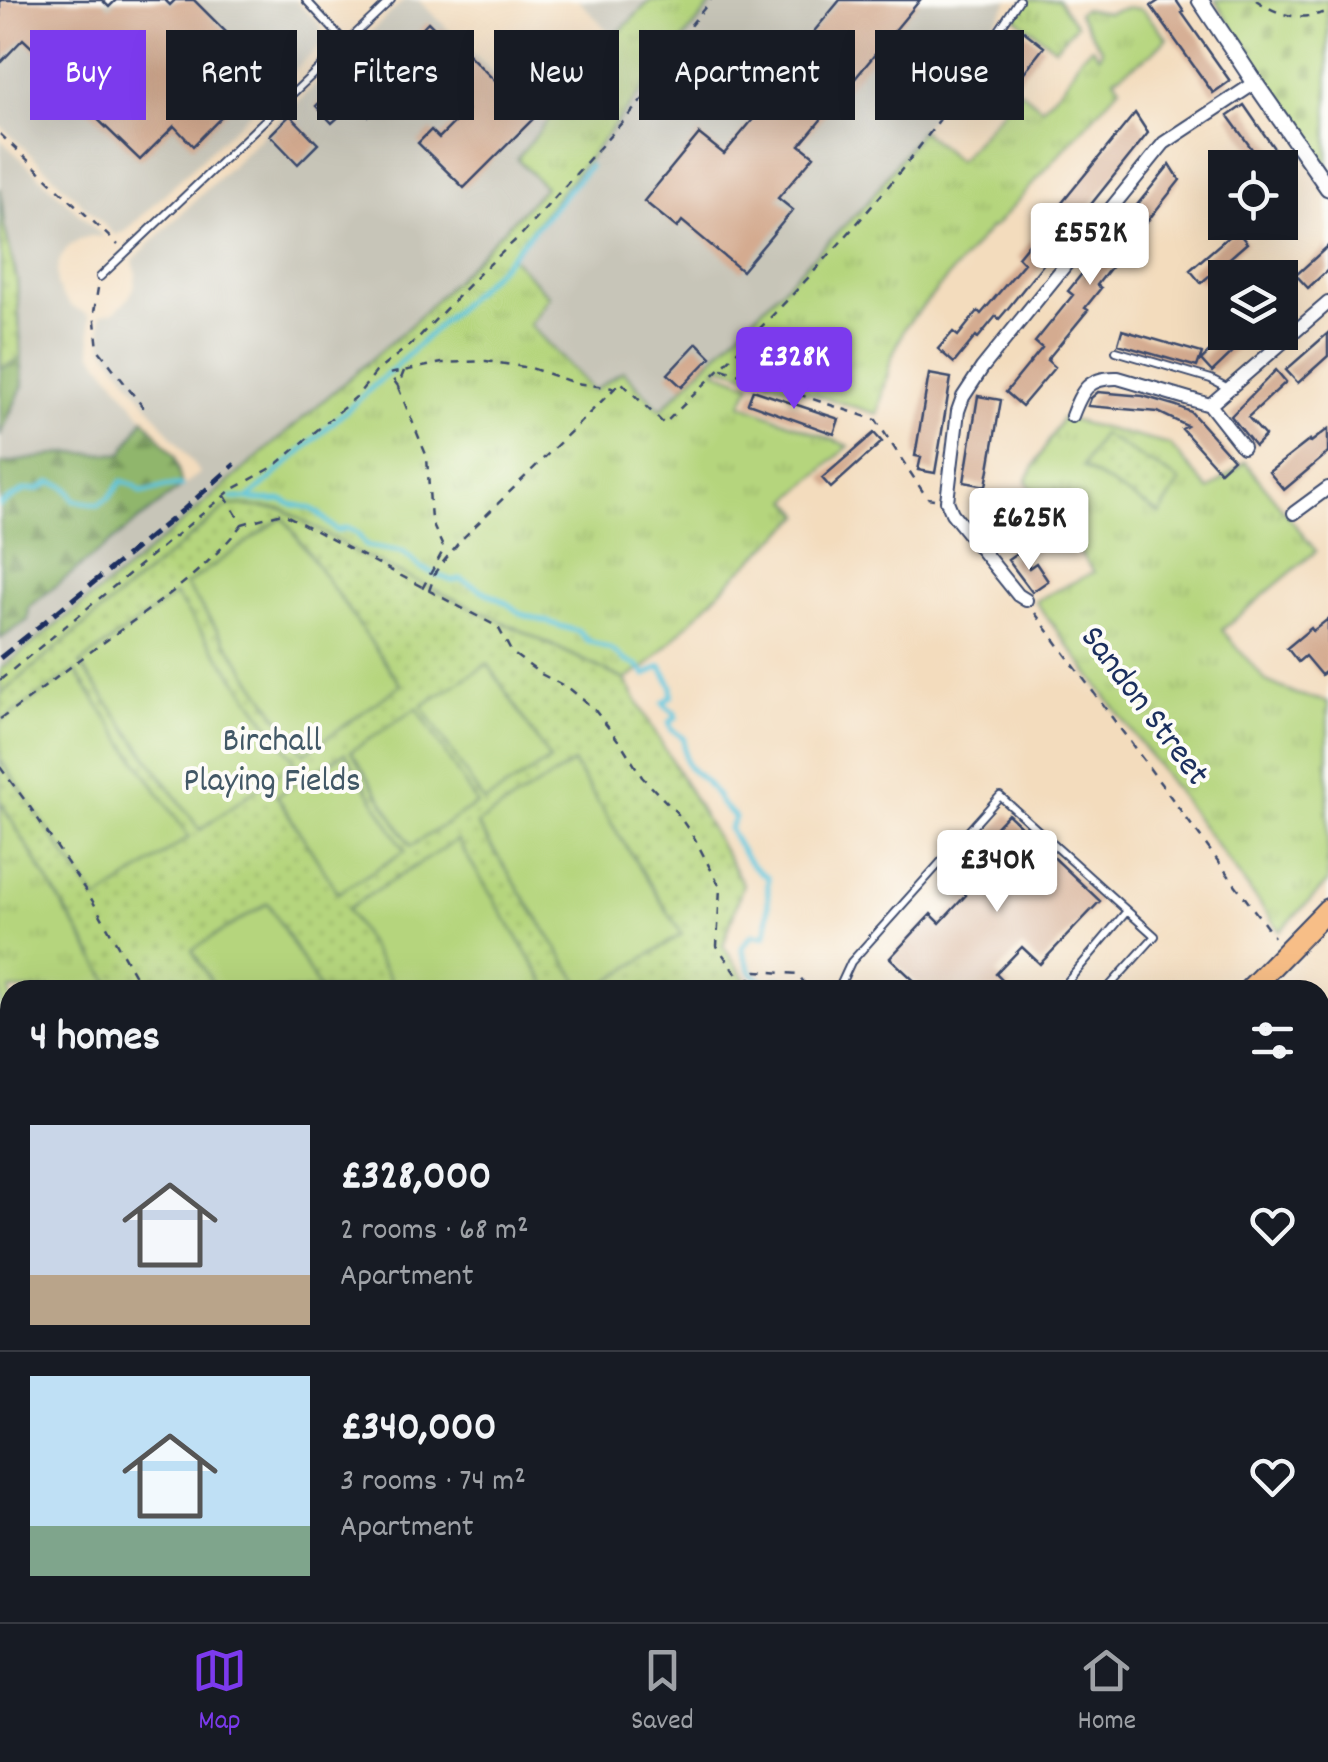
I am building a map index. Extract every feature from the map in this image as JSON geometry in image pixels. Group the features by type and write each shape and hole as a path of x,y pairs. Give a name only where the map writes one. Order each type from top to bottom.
{"highway":[{"path":"1259,980 1328,909"}],"street":[{"path":"1200,0 1328,188"},
{"path":"1026,600 1018,596 952,514 947,502 963,397 982,368 1164,143 1254,84"},
{"path":"1298,323 1328,303"},
{"path":"1210,405 1267,350"},
{"path":"1072,416 1085,388 1104,377 1118,378 1210,405 1244,447"},
{"path":"1294,514 1328,488"}],"lane":[{"path":"306,0 333,30"},
{"path":"360,30 390,0"},
{"path":"999,30 1019,0"},
{"path":"100,276 317,71"},
{"path":"1116,351 1229,388"},
{"path":"841,980 850,962 1000,796 1155,936 1115,980"},
{"path":"1069,980 1127,910"}],"path":[{"path":"0,680 224,495 275,466 417,339 522,234 644,98 646,80 711,0"},
{"path":"1256,0 1274,12 1297,17 1328,11"},
{"path":"428,592 436,571 460,541 621,382 664,424 874,206 938,120"},
{"path":"0,134 126,252"},
{"path":"100,276 94,312 98,348 146,410"},
{"path":"422,588 444,549 430,522 428,456 389,374 442,363 486,361 531,368 575,383 614,388"},
{"path":"720,369 876,420 927,498 947,502"},
{"path":"398,386 404,371"},
{"path":"224,495 242,524"},
{"path":"0,719 191,578 242,524 282,513 498,627 512,653 594,708 642,777 678,812 695,839 720,887 717,946 741,980"},
{"name":"Sandon Street","path":"1026,600 1286,952"},
{"path":"0,768 92,900 137,980"},
{"path":"747,980 756,971 798,974 802,980"}],"shaded area":[{"path":"0,0 295,0 322,30 317,30 317,49 297,68 297,30 166,30 166,120 242,120 126,231 115,235 0,125"},
{"path":"404,0 418,0 449,30 373,30"},
{"path":"578,0 651,0 619,32 607,30"},
{"path":"715,0 1009,0 990,30 875,30 875,120 929,120 868,202 661,411 623,372 593,392 530,324 549,295 510,256 639,95 639,120 855,120 855,30 691,30"},
{"path":"474,54 494,74 494,120 542,120 546,124 518,159 546,187 411,325 128,569 0,669 0,639 27,620 29,607 200,473 103,346 100,315 115,311 128,299 136,275 133,260 279,120 297,120 297,103 317,83 317,120 474,120"},
{"path":"0,139 104,237 90,236 67,248 60,259 57,284 72,307 89,315 92,352 144,418 123,454 68,453 0,464 0,436 23,385 17,280 0,188"}],"green space":[{"path":"651,0 715,0 691,30 639,30 639,95 619,120 619,32"},
{"path":"1026,0 1058,0 1076,25 1055,48 1015,17"},
{"path":"1215,0 1328,0 1328,170 1265,83"},
{"path":"1084,9 1107,13 1137,9 1167,38 1114,78 1120,87 905,327 891,359 878,414 719,366 715,370 751,384 741,404 849,446 789,500 802,515 740,571 647,666 625,680 357,553 283,509 229,505 0,695 0,669 128,569 411,325 545,187 517,159 548,120 619,120 510,256 549,296 530,325 593,391 623,371 661,410 868,202 921,130 958,161 994,120 1024,120 1024,93 1042,108 1066,82 1080,57 1092,47 1099,56 1102,50 1078,13"},
{"path":"0,188 17,280 23,385 0,436"},
{"path":"0,188 17,280 21,357 1,369"},
{"path":"144,418 175,457 182,486 29,607 28,620 0,639 0,464 68,453 122,454"},
{"path":"1062,418 1170,445 1209,490 1245,462 1316,551 1222,630 1266,681 1328,702 1328,882 1280,931 1035,601 1094,572 1026,481"},
{"path":"1102,434 1180,481 1160,514 1082,467"},
{"name":"Birchall Playing Fields","path":"229,505 283,509 357,553 625,680 743,884 723,946 746,980 108,980 0,801 0,695"},
{"path":"283,517 401,685 304,754 186,585"},
{"path":"175,595 295,761 200,830 80,664"},
{"path":"488,664 550,760 484,802 422,706"},
{"path":"75,671 189,837 97,901 0,759 0,722"},
{"path":"417,708 477,804 411,846 351,751"},
{"path":"345,753 405,851 338,893 277,796"},
{"path":"573,763 682,934 610,980 578,980 477,824"},
{"path":"0,801 108,980 0,980"},
{"path":"457,840 544,980 391,980 347,909"},
{"path":"268,903 314,980 210,980 192,950"}],"building":[{"path":"0,0 102,0 109,7 116,0 165,0 170,5 175,0 194,0 224,30 166,30 166,120 219,120 193,146 174,126 140,160 98,120 146,120 146,30 30,30 30,46 23,39 0,63"},
{"path":"840,0 920,0 895,30 875,30 875,54 855,79 855,30 815,30"},
{"path":"1160,0 1176,0 1230,81 1213,93 1151,6"},
{"path":"428,22 436,30 420,30"},
{"path":"1024,31 1044,47 1024,72"},
{"path":"474,60 494,80 494,120 532,120 464,188 418,143 431,130 439,138 457,120 474,120"},
{"path":"1244,105 1275,150 1252,150 1228,116"},
{"path":"1135,113 1148,133 1005,312 976,336 954,363 938,349 953,332 958,336 978,311 981,314 1024,263 1018,257"},
{"path":"285,120 295,120 318,144 298,164 270,135"},
{"path":"752,120 821,120 800,145 814,156 778,198 793,210 742,271 682,221 677,228 644,201 699,134 724,154"},
{"path":"1170,164 1180,180 1097,285 1101,288 1085,308 1088,310 1047,360 1055,367 1022,406 1006,392 1042,348 1035,342 1073,295 1068,291"},
{"path":"1224,240 1247,243 1227,260 1208,260 1208,277 1201,283 1190,270"},
{"path":"1328,246 1328,270 1308,288 1298,273"},
{"path":"1122,330 1202,353 1197,367 1118,344"},
{"path":"1328,333 1328,356 1298,383 1286,370"},
{"path":"697,343 711,357 682,387 668,374"},
{"path":"1211,350 1235,350 1212,372 1201,360"},
{"path":"1276,370 1286,382 1248,417 1265,436 1255,446 1231,416"},
{"path":"929,374 951,378 935,473 918,470 921,457 915,456"},
{"path":"753,390 839,419 834,434 748,403"},
{"path":"1098,392 1143,396 1191,412 1233,459 1220,471 1182,429 1187,426 1158,412 1088,406"},
{"path":"978,396 1001,400 986,486 964,482"},
{"path":"1328,429 1328,453 1284,490 1269,472"},
{"path":"874,433 882,442 831,488 822,478"},
{"path":"1018,553 1029,568 1036,563 1048,581 1032,592 1008,560"},
{"path":"1328,619 1328,670 1321,675 1305,656 1298,662 1287,648"},
{"path":"1008,814 1100,901 1040,964 1022,947 996,974 1002,980 913,980 890,958 931,914 940,923 966,895 948,878"}],"waterway":[{"path":"389,373 506,261 589,166"},
{"path":"249,498 387,374"},
{"path":"0,505 25,490 39,489 51,482 65,487 74,500 98,505 122,481 141,492 181,486"},
{"path":"231,498 283,500 309,508 337,531 346,528 357,533 366,546 403,552 421,568 452,581 461,579 521,614 580,632 587,640 637,665 646,675 661,666 672,686 672,696 663,703 675,713 676,718 669,722 672,730 684,738 688,766 734,816 729,829 749,862 768,877 765,936 752,935 742,948 751,972 761,980"},
{"path":"777,980 782,980"}],"railway":[{"path":"0,658 235,464"}]}
